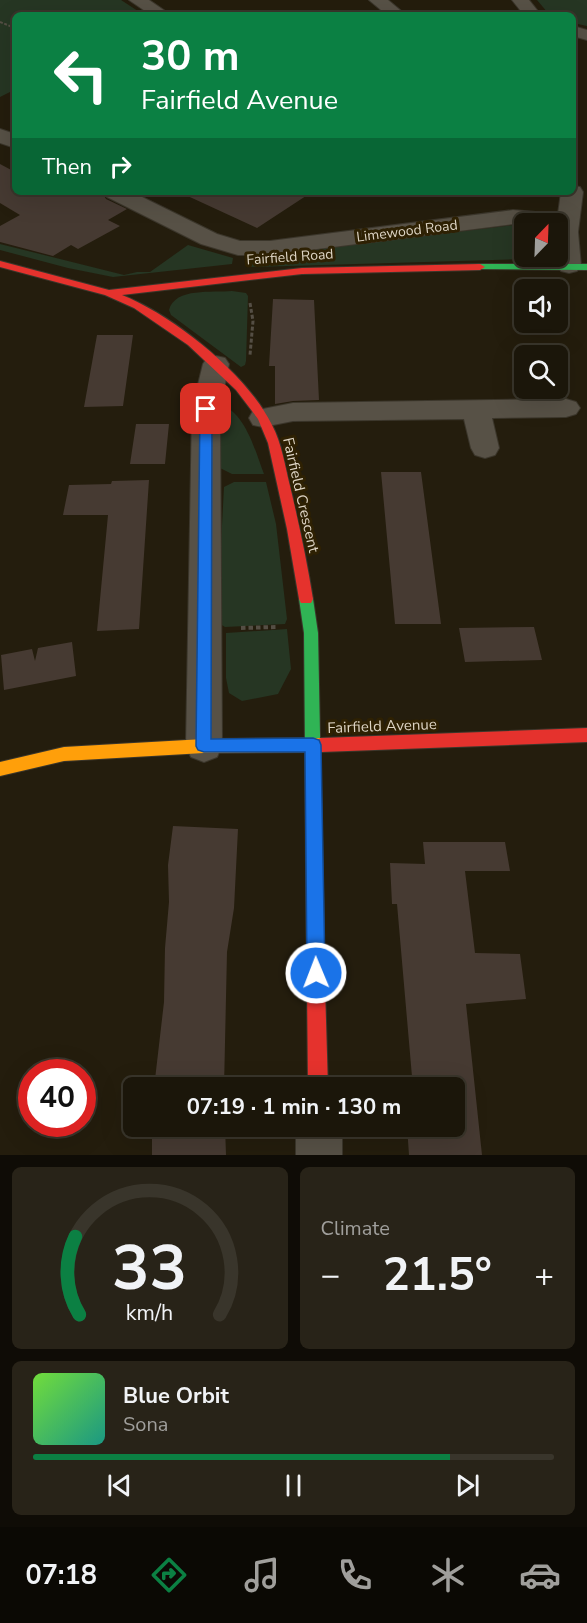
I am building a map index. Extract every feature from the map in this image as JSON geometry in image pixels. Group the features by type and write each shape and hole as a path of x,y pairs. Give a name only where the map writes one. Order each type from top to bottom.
{"street":[{"path":"137,0 158,12"},
{"path":"377,0 394,12"},
{"path":"520,0 530,12"},
{"name":"Limewood Road","path":"121,195 209,239 238,248 270,248 514,217"},
{"path":"572,195 568,221 578,266"},
{"name":"Fairfield Road","path":"0,264 109,293 242,277 366,268 578,266"},
{"name":"Fairfield Crescent","path":"109,293 140,306 161,319 216,364 243,391 263,417 275,445 298,547 309,625 318,1077"},
{"path":"204,746 206,409 216,364"},
{"path":"263,417 292,412 566,408"},
{"path":"477,410 485,448"},
{"name":"Fairfield Avenue","path":"0,769 64,754 204,746 313,745 587,735"},
{"path":"318,1137 319,1155"}],"path":[{"path":"242,277 248,289 253,321 249,372 243,391"},
{"path":"205,630 309,625"}],"green space":[{"path":"0,0 121,0 139,12 12,12 12,92 0,97"},
{"path":"537,0 587,0 587,26 576,24 576,12 547,12"},
{"path":"514,225 514,259 250,267 249,257"},
{"path":"0,244 124,275 150,272 188,245 233,258 232,264 113,277 0,250"},
{"path":"232,291 246,293 248,296 246,361 241,367 171,315 169,310 173,303 187,294"},
{"path":"219,404 228,408 243,424 264,474 232,474 220,468"},
{"path":"234,482 266,482 276,524 287,619 285,624 225,627 217,622 224,487"},
{"path":"287,629 291,669 278,694 242,701 229,693 226,678 226,633"}],"building":[{"path":"0,164 12,170 12,195 104,195 106,199 127,209 108,220 120,226 78,249 71,245 53,256 0,242 0,226 20,215 0,203"},
{"path":"186,195 307,195 257,228"},
{"path":"273,299 314,300 319,400 275,404 275,366 269,366"},
{"path":"97,335 133,335 123,406 84,407"},
{"path":"136,424 169,424 165,464 130,464"},
{"path":"381,472 421,472 441,624 395,624"},
{"path":"149,480 139,629 97,631 108,515 63,515 69,485"},
{"path":"534,627 542,660 465,662 459,628"},
{"path":"72,642 76,676 4,690 1,655 32,649 35,661 38,648"},
{"path":"173,826 238,829 234,908 227,952 224,1077 155,1077 164,1002 169,902 168,865"},
{"path":"423,842 505,842 510,871 465,871 475,953 520,954 526,999 466,1004 482,1155 409,1155 408,1137 465,1137 465,1077 412,1077 397,904 392,904 390,863 425,864"},
{"path":"152,1137 225,1137 226,1155 152,1155"}],"traffic: fast":[{"path":"480,267 587,267"},
{"path":"306,599 311,633 316,987"}],"traffic: slow":[{"path":"0,769 64,754 204,746 321,745"}],"traffic: jam":[{"path":"0,264 109,293 302,271 480,267"},
{"path":"109,293 158,317 192,342 240,387 263,418 271,434 278,460 306,599"},
{"path":"321,745 587,735"},
{"path":"316,987 318,1077"}],"route":[{"path":"206,409 204,746 313,745 316,973"}]}
